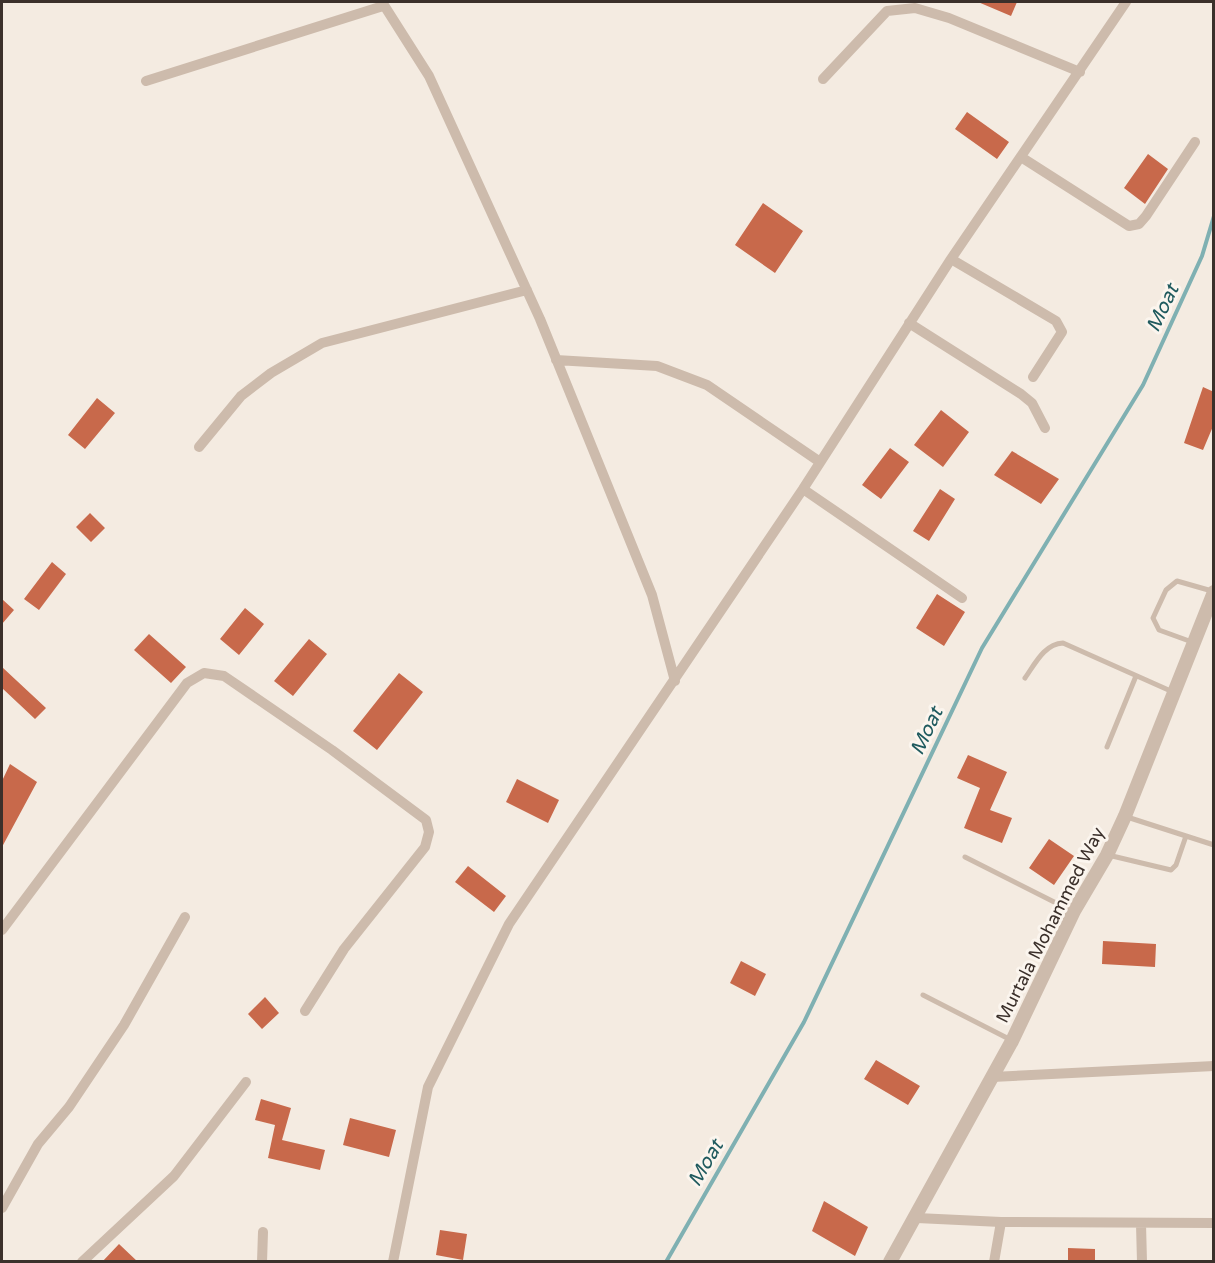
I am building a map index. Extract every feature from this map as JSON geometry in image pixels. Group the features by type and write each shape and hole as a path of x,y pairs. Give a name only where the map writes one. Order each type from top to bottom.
{"street":[{"path":"393,1262 428,1087 509,924 675,681 803,489 951,259 1126,2"},
{"path":"146,81 382,4 429,76 527,290 652,595 675,681"},
{"path":"823,79 887,11 912,5 1080,72"},
{"path":"1021,157 1129,226 1139,224 1146,216 1196,142"},
{"path":"951,259 1056,321 1062,332 1034,377"},
{"path":"199,447 241,396 271,373 322,343 527,290"},
{"path":"909,323 1021,394 1032,403 1045,428"},
{"path":"556,360 657,366 707,385 820,462"},
{"path":"803,489 962,598"},
{"name":"Murtala Mohammed Way","path":"891,1262 1012,1041 1074,911 1107,855 1125,816 1214,592"},
{"path":"2,930 187,683 204,673 224,676 332,750 426,820 429,832 425,847 344,949 305,1011"},
{"path":"2,1208 38,1144 69,1107 133,1010 185,917"},
{"path":"992,1077 1214,1066"},
{"path":"82,1262 174,1176 246,1082"},
{"path":"917,1218 1001,1222 1214,1223"},
{"path":"993,1262 1001,1222"},
{"path":"1141,1224 1142,1262"},
{"path":"262,1262 263,1232"}],"lane":[{"path":"1194,643 1159,630 1153,618 1166,590 1177,581 1214,592"},
{"path":"1025,678 1046,650 1053,644 1063,643 1174,693"},
{"path":"1107,747 1136,676"},
{"path":"1125,816 1214,845"},
{"path":"1107,855 1171,870 1186,836"},
{"path":"965,857 1074,911"},
{"path":"923,995 1012,1041"}],"building":[{"path":"978,2 1017,2 1011,16"},
{"path":"967,112 1009,142 997,159 955,129"},
{"path":"1148,154 1168,169 1145,204 1124,188"},
{"path":"763,203 803,231 775,273 735,245"},
{"path":"1203,387 1214,392 1214,424 1203,450 1184,443"},
{"path":"97,398 115,413 85,449 68,435"},
{"path":"941,410 969,432 943,467 914,445"},
{"path":"890,448 909,462 881,499 862,485"},
{"path":"1012,451 1059,479 1041,504 994,475"},
{"path":"940,489 955,499 929,541 913,531"},
{"path":"90,513 105,528 91,542 76,527"},
{"path":"52,562 66,574 39,610 24,599"},
{"path":"937,594 965,612 944,646 916,628"},
{"path":"2,599 14,610 2,624"},
{"path":"245,608 264,624 239,655 220,639"},
{"path":"149,634 186,667 171,683 134,650"},
{"path":"309,639 327,654 293,696 274,681"},
{"path":"2,667 46,708 35,719 2,688"},
{"path":"399,673 423,692 377,750 353,731"},
{"path":"968,755 1007,772 990,810 1012,818 1002,843 964,828 980,788 957,778"},
{"path":"10,764 37,782 2,847 2,781"},
{"path":"517,779 559,800 548,823 506,802"},
{"path":"1049,839 1074,856 1054,885 1029,868"},
{"path":"468,866 506,896 494,912 455,882"},
{"path":"1103,941 1156,944 1155,967 1102,964"},
{"path":"741,961 766,974 755,996 730,983"},
{"path":"265,997 279,1013 262,1029 248,1014"},
{"path":"876,1060 920,1086 908,1105 864,1079"},
{"path":"261,1099 291,1108 282,1140 325,1150 320,1170 268,1158 275,1125 255,1120"},
{"path":"350,1118 396,1130 389,1157 343,1145"},
{"path":"824,1201 868,1227 855,1256 812,1231"},
{"path":"440,1230 467,1234 463,1260 436,1255"},
{"path":"119,1244 138,1262 102,1262"},
{"path":"1068,1248 1095,1249 1095,1262 1068,1262"}],"waterway":[{"name":"Moat","path":"666,1262 804,1022 982,648 1143,385 1202,256 1214,216"}]}
